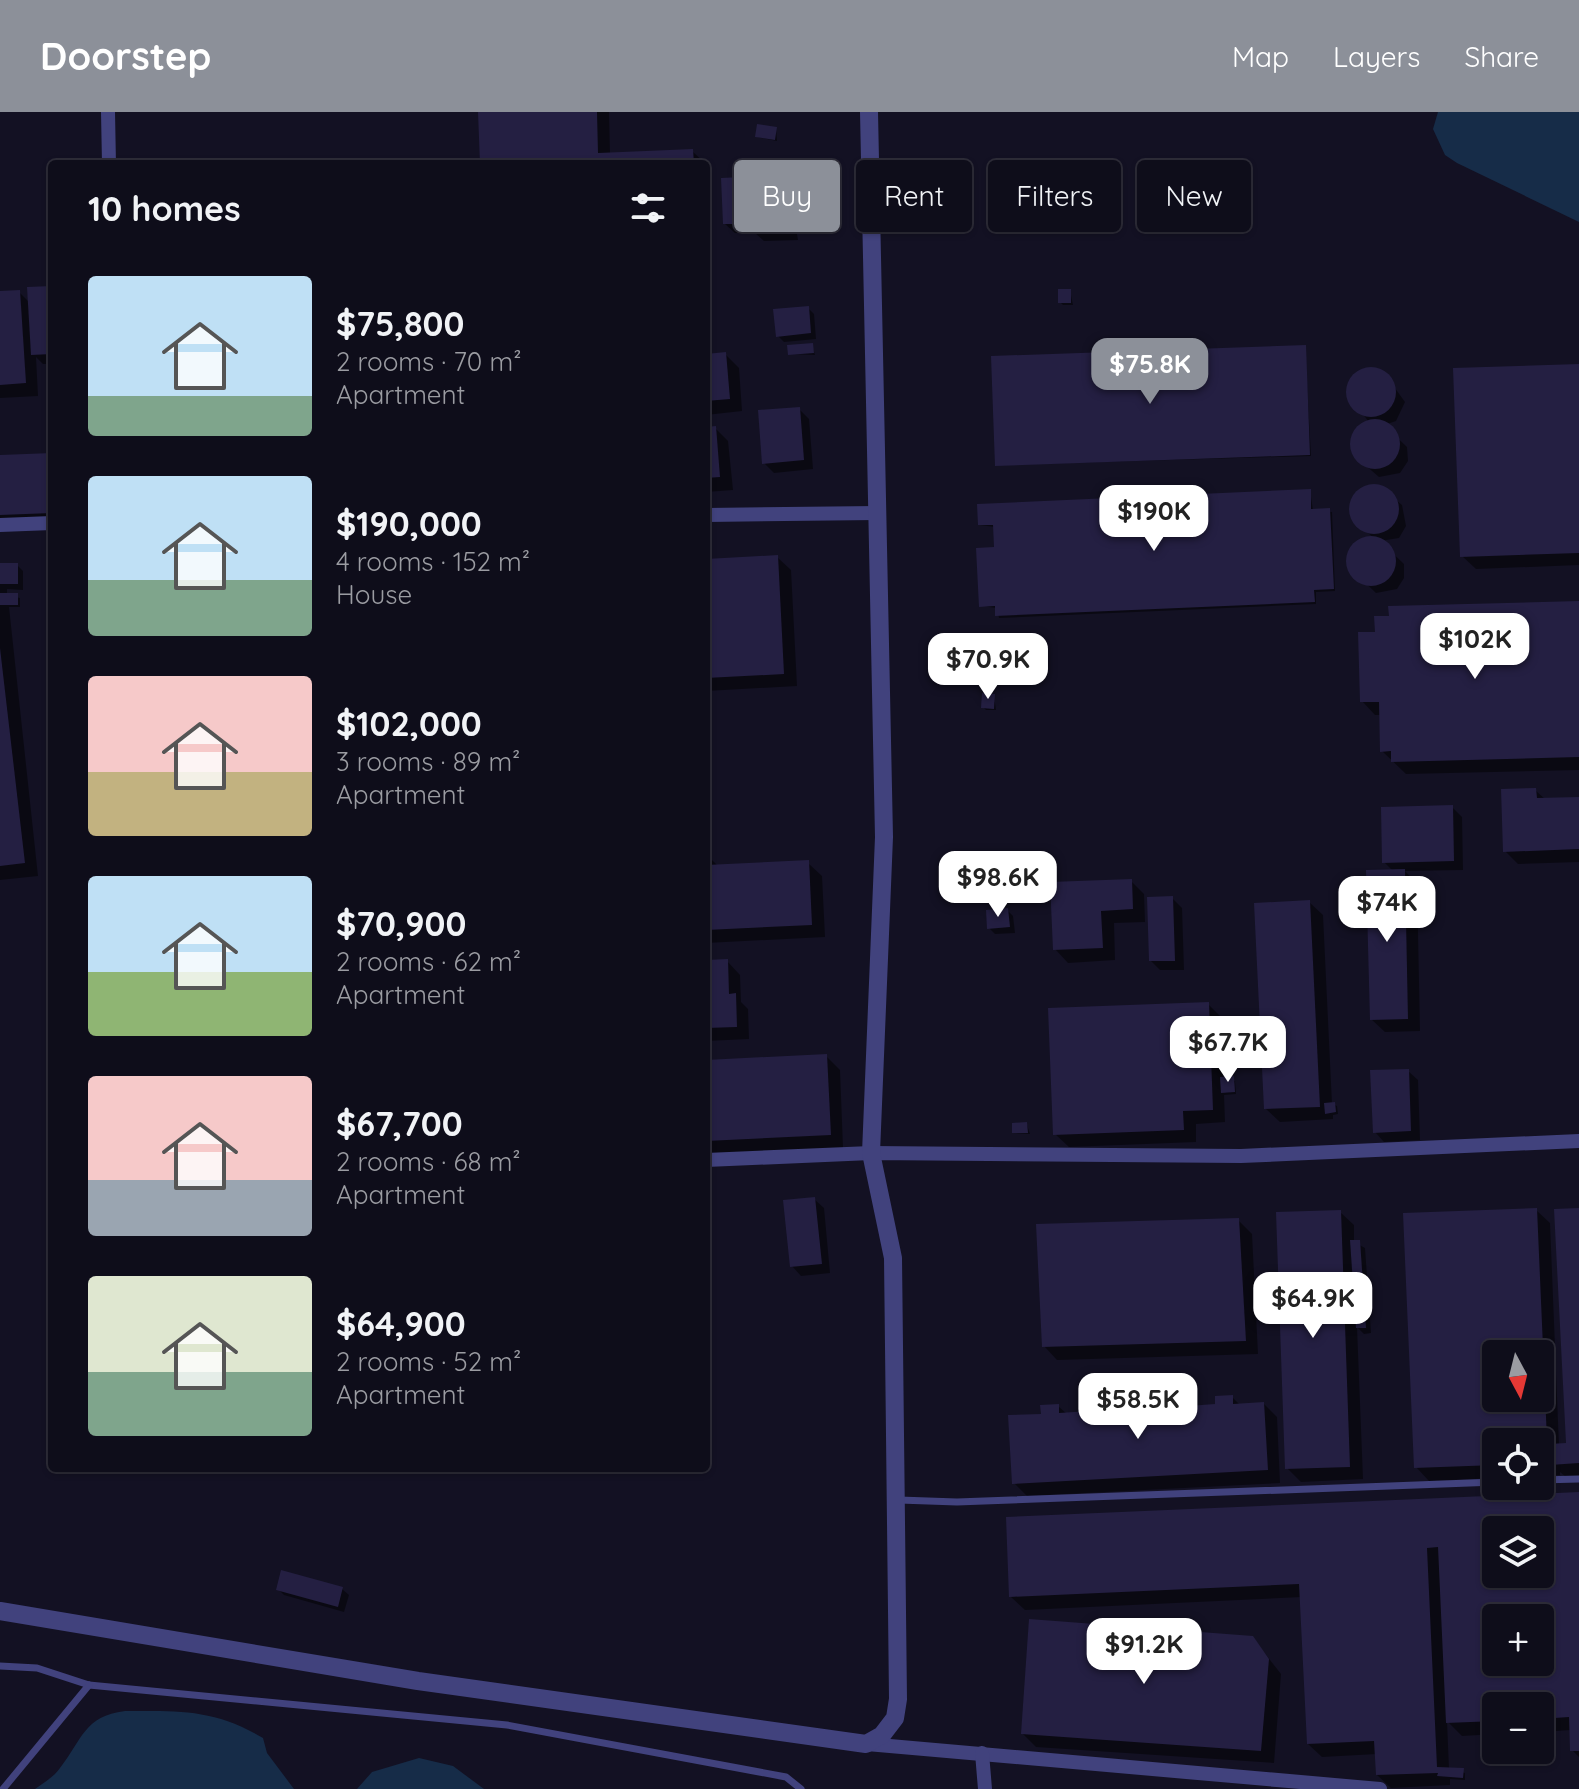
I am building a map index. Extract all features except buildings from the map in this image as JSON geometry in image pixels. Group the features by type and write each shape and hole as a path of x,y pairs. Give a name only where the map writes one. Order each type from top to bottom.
{"street":[{"path":"108,112 109,160"},
{"path":"866,1744 882,1735 895,1718 898,1699 893,1258 871,1153 884,837 869,112"},
{"path":"710,515 877,513"},
{"path":"0,525 48,523"},
{"path":"710,1160 871,1153 1241,1156 1579,1141"},
{"path":"0,1611 476,1690 866,1744 1380,1789"},
{"path":"982,1753 985,1789"}],"lane":[{"path":"1554,1480 1579,1479"},
{"path":"897,1500 957,1502 1482,1483"},
{"path":"0,1666 37,1668 89,1685 507,1725 786,1777 801,1789"},
{"path":"3,1789 89,1685"}],"water":[{"path":"1438,112 1579,112 1579,222 1445,155 1433,129"},
{"path":"125,1711 197,1714 245,1729 263,1738 267,1753 294,1789 35,1789 58,1771 92,1724"},
{"path":"419,1758 453,1766 484,1789 357,1789 372,1772"}]}
